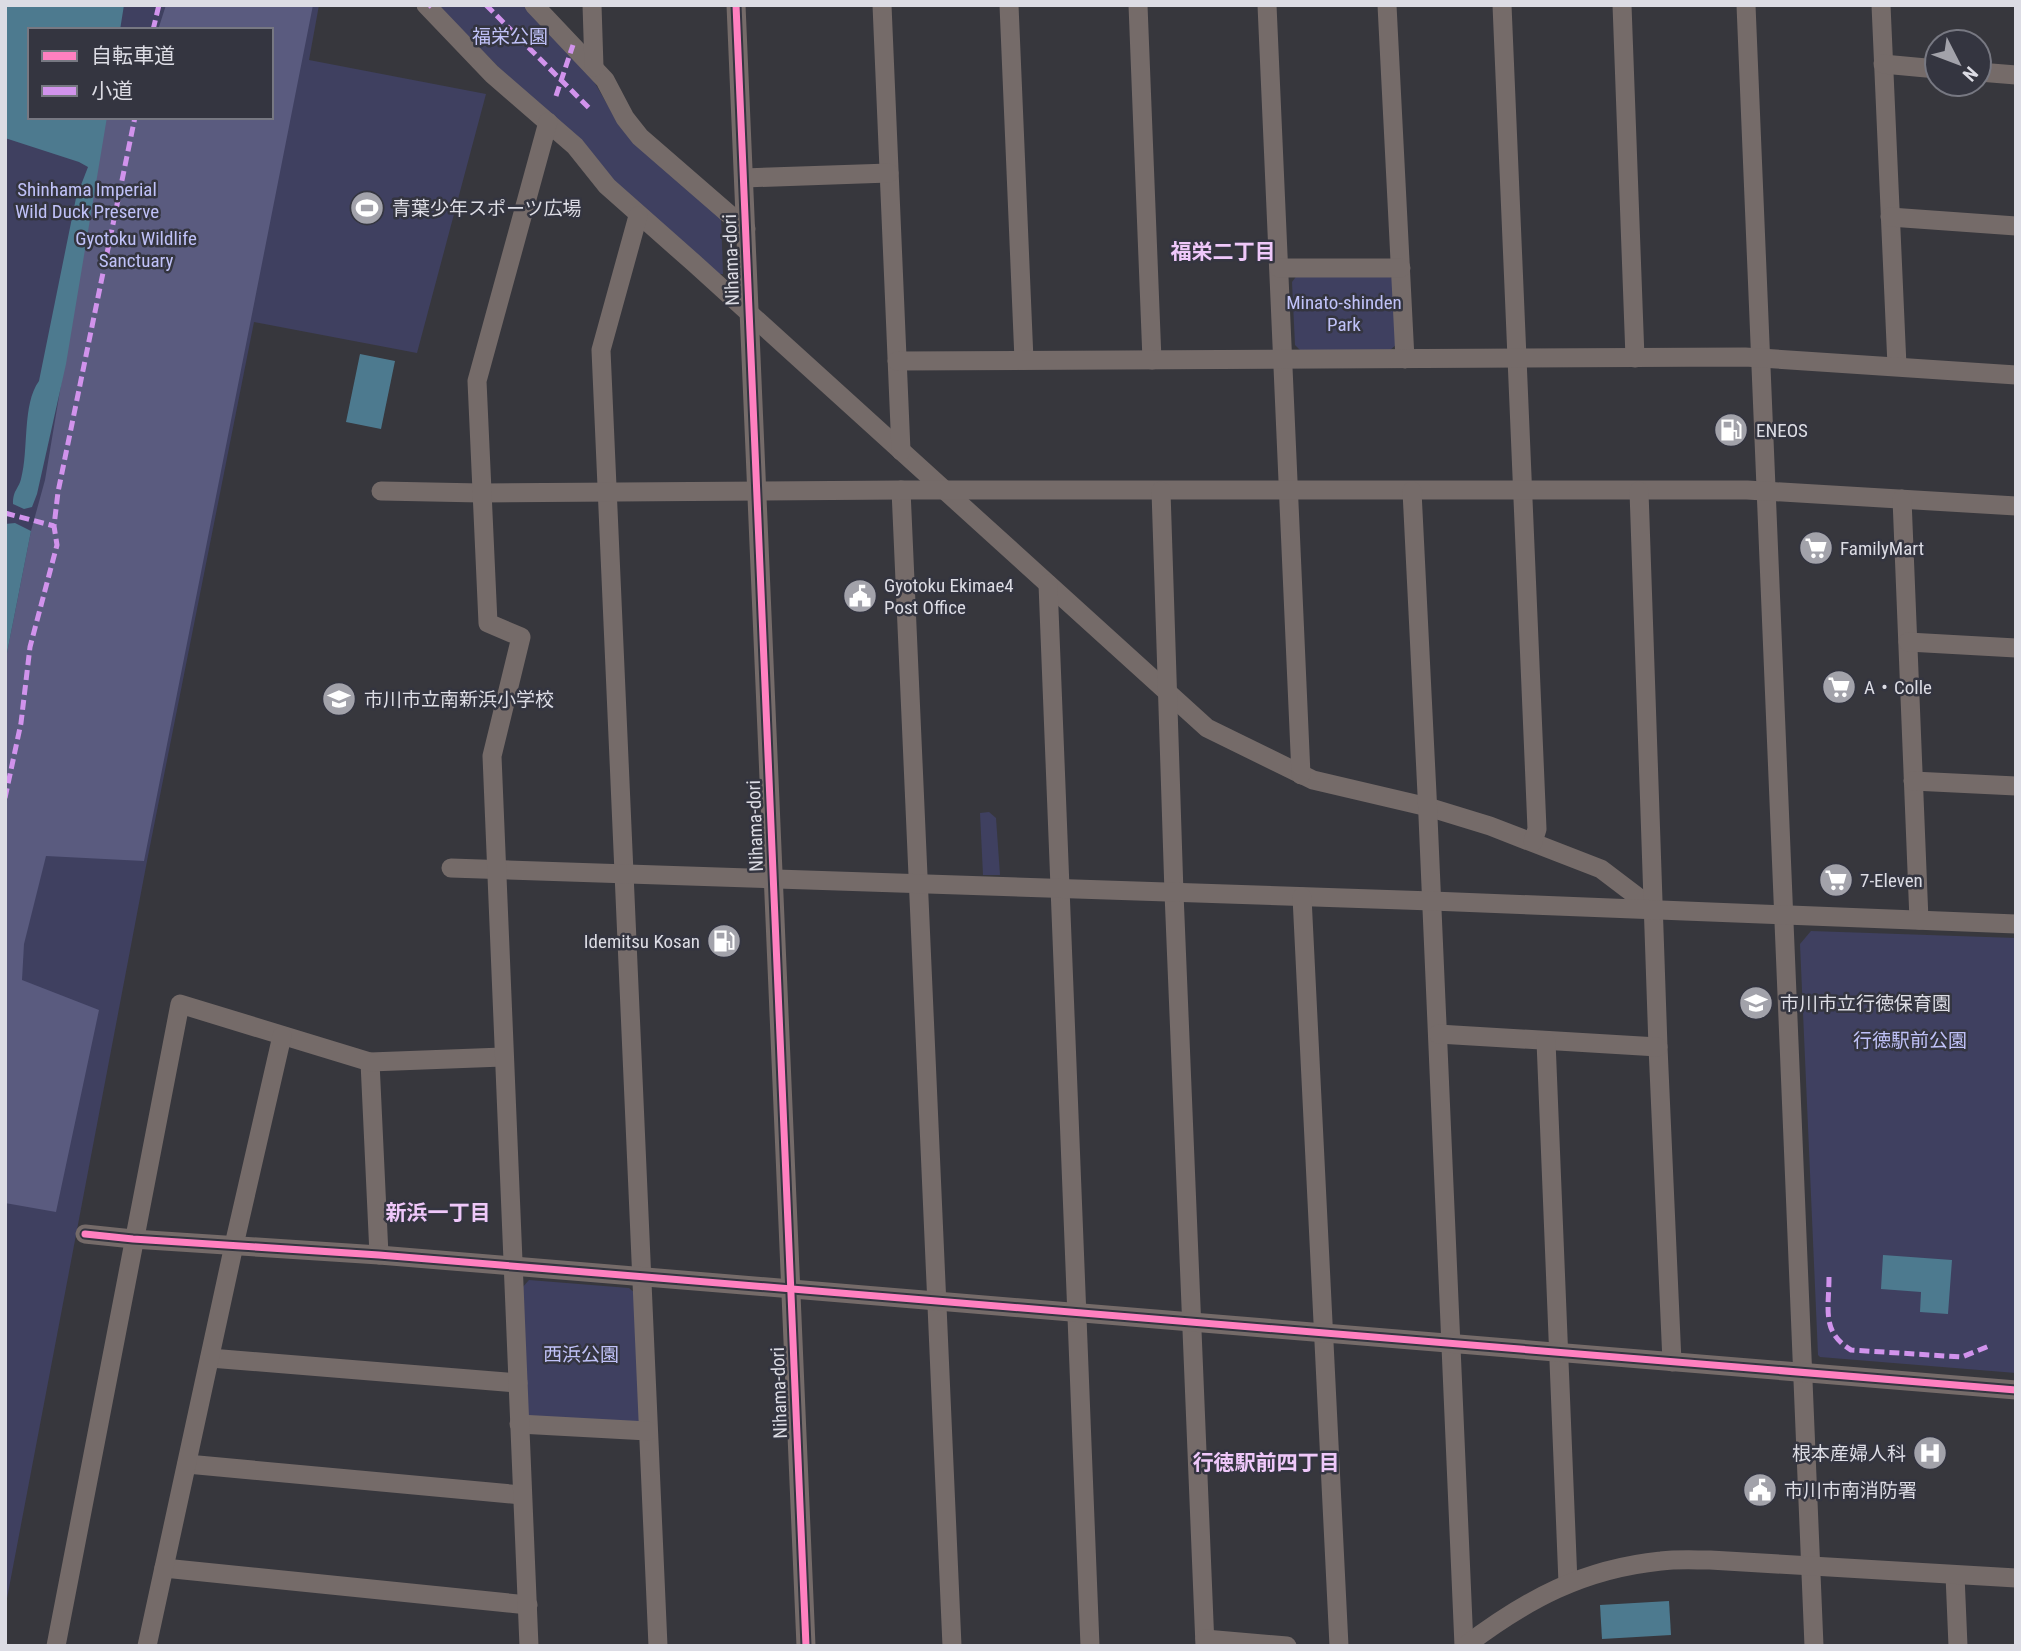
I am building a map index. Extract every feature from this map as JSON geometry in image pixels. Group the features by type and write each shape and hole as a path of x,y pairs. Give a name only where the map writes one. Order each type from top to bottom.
{"street":[{"path":"426,5 492,74 575,146 607,186 638,216 694,263 1207,727 1313,780 1428,807 1490,826 1601,869 1654,910"},
{"path":"534,5 605,80 631,128 746,229"},
{"name":"Nihama-dori","path":"736,5 806,1646"},
{"path":"882,5 901,451"},
{"path":"1009,5 1024,360"},
{"path":"1138,5 1152,359"},
{"path":"1267,5 1301,775"},
{"path":"1387,5 1405,359"},
{"path":"1502,5 1537,829 1533,842"},
{"path":"1622,5 1635,358"},
{"path":"1746,5 1814,1646"},
{"path":"1881,5 1897,366"},
{"path":"586,7 594,67"},
{"path":"1883,64 1923,68"},
{"path":"1993,73 2016,75"},
{"path":"529,1646 492,756 521,637 488,623 477,381 548,122"},
{"path":"744,178 889,173"},
{"path":"638,216 601,350 658,1646"},
{"path":"1890,217 2016,226"},
{"path":"1279,268 1401,268"},
{"path":"897,360 1760,358 2016,375"},
{"path":"901,490 952,1646"},
{"path":"381,491 1766,491 2016,506"},
{"path":"1161,491 1174,893 1205,1642 1287,1646"},
{"path":"1412,491 1465,1646"},
{"path":"1639,491 1672,1362"},
{"path":"1902,499 1919,920"},
{"path":"1048,584 1090,1646"},
{"path":"1908,642 2016,648"},
{"path":"1913,781 2016,786"},
{"path":"450,868 1432,901 2016,924"},
{"path":"1302,897 1339,1646"},
{"path":"56,1646 180,1004 370,1062 503,1057"},
{"path":"1437,1034 1658,1047"},
{"path":"147,1646 282,1037"},
{"path":"1546,1041 1567,1583"},
{"path":"370,1062 379,1255"},
{"path":"85,1234 379,1255 2016,1390"},
{"path":"209,1357 518,1383"},
{"path":"519,1424 648,1431"},
{"path":"187,1464 522,1494"},
{"path":"1465,1646 1518,1608 1567,1583 1619,1567 1663,1560 1710,1560 2016,1578"},
{"path":"164,1568 528,1605"},
{"path":"1955,1575 1958,1646"}],"green space":[{"name":"Gyotoku Wildlife Sanctuary","path":"5,5 319,5 309,60 486,94 417,353 254,322 147,861 5,1609"},
{"name":"Gyotoku Wildlife Sanctuary","path":"166,5 313,5 144,861 46,856 24,944 22,980 99,1010 56,1212 5,1203 5,663 31,531 45,480 106,119 273,119 273,28 159,28"},
{"name":"福栄公園","path":"437,5 523,5 592,78 618,123 721,216 723,274 716,274 619,189"},
{"name":"Minato-shinden Park","path":"1298,274 1388,275 1394,280 1397,344 1390,350 1300,350 1295,345 1292,282"},
{"path":"989,812 996,818 1000,875 983,875 980,813"},
{"name":"行徳駅前公園","path":"1811,931 2016,938 2016,1373 1818,1355 1800,944"},
{"name":"西浜公園","path":"529,1280 629,1288 636,1294 641,1419 636,1424 532,1419 526,1413 522,1288"}],"shaded area":[{"path":"124,5 120,28 28,28 28,119 107,119 66,364 37,494 32,507 24,509 13,504 13,499 21,479 30,402 39,381 76,198 88,167 5,138 5,7"},
{"path":"360,354 395,361 381,429 346,422"},
{"path":"15,523 31,531 5,663 5,524"},
{"path":"1883,1255 1952,1260 1948,1314 1920,1312 1921,1292 1881,1289"},
{"path":"1669,1601 1671,1635 1602,1639 1600,1605"}],"marked path":[{"path":"153,28 159,5"},
{"path":"486,5 590,109"},
{"path":"556,96 573,45"},
{"path":"5,798 21,723 30,647 57,545 54,526 58,492 135,119"},
{"path":"5,513 54,526"},
{"path":"1829,1277 1828,1309 1831,1327 1841,1343 1851,1350 1962,1357 1989,1346"}],"cycle path":[{"path":"736,5 806,1646"},
{"path":"85,1234 379,1255 2016,1390"}],"place":[{"name":"青葉少年スポーツ広場","path":"367,208"},
{"name":"ENEOS","path":"1731,430"},
{"name":"FamilyMart","path":"1816,548"},
{"name":"Gyotoku Ekimae4 Post Office","path":"860,596"},
{"name":"A・Colle","path":"1839,687"},
{"name":"市川市立南新浜小学校","path":"339,699"},
{"name":"7-Eleven","path":"1836,880"},
{"name":"Idemitsu Kosan","path":"724,941"},
{"name":"市川市立行徳保育園","path":"1756,1003"},
{"name":"根本産婦人科","path":"1930,1453"},
{"name":"市川市南消防署","path":"1760,1490"}],"district":[{"name":"福栄二丁目","path":"1223,252"},
{"name":"新浜一丁目","path":"438,1213"},
{"name":"行徳駅前四丁目","path":"1266,1463"}],"park label":[{"name":"Shinhama Imperial Wild Duck Preserve","path":"87,200"}]}
